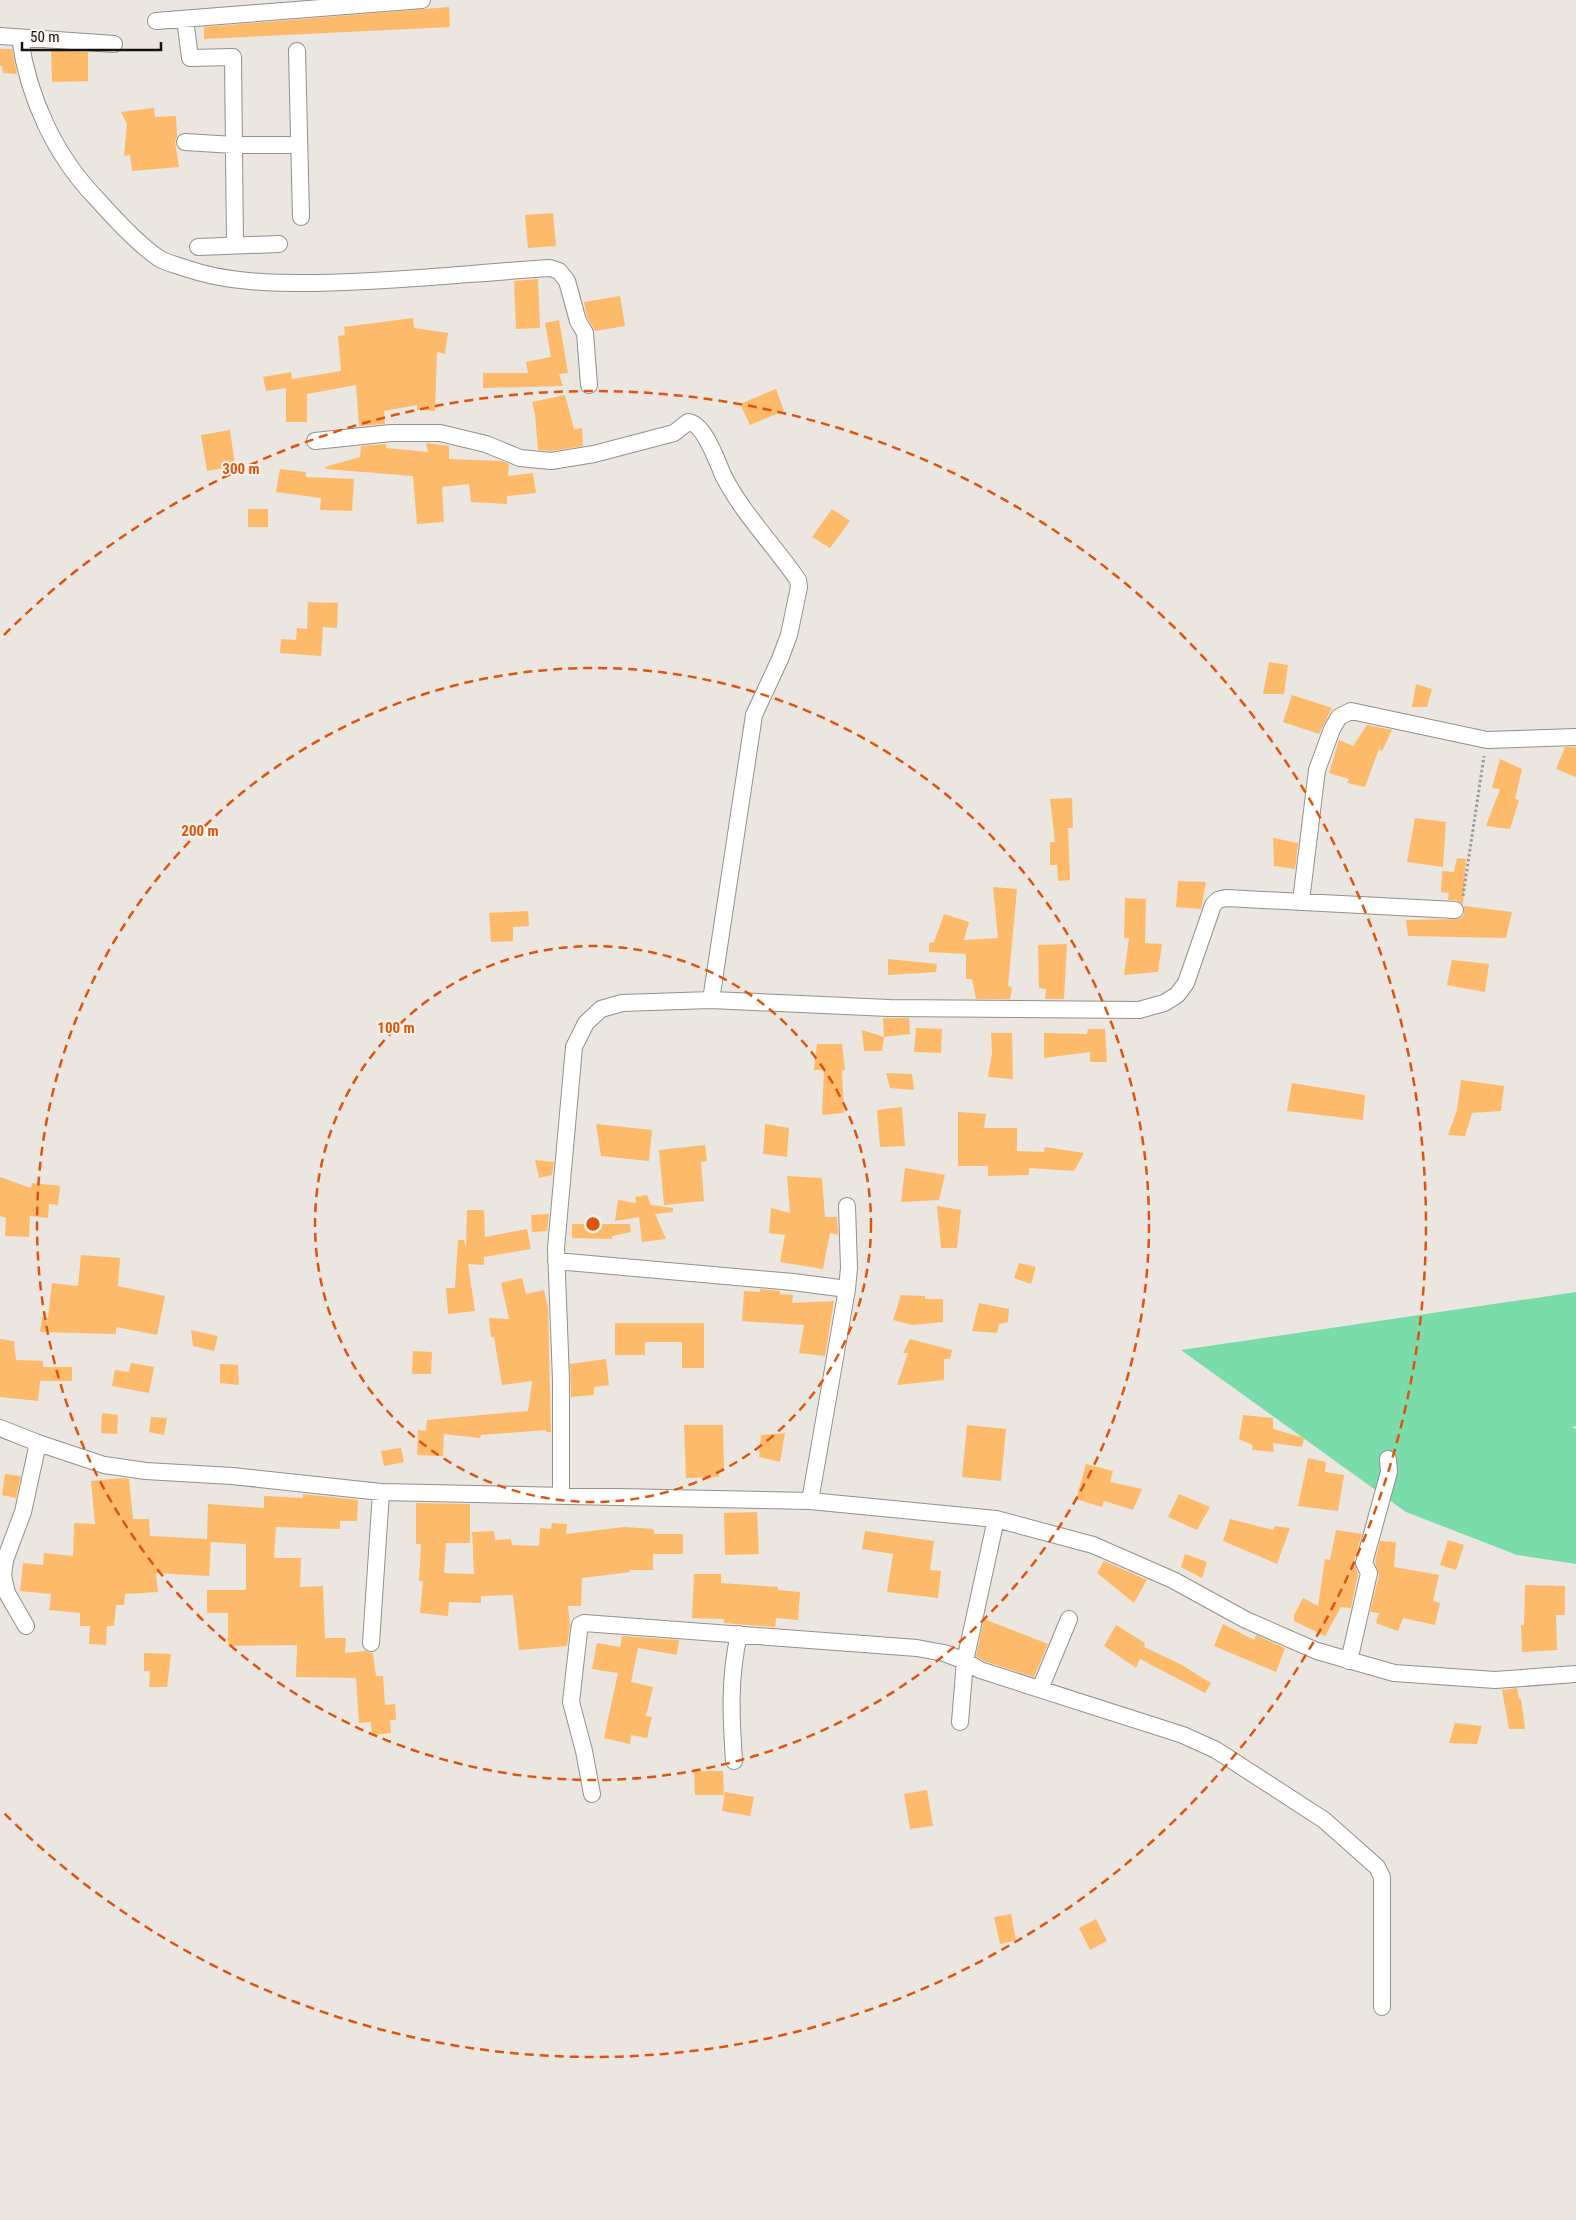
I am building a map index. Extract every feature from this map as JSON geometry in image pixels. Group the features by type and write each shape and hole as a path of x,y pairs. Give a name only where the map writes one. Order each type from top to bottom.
{"street":[{"path":"156,21 185,19 256,7 422,0"},
{"path":"185,19 190,58 233,57 235,245"},
{"path":"0,36 114,44"},
{"path":"20,38 36,105 82,184 118,222 161,259 199,273 236,281 286,283 362,282 550,268 559,271 567,281 578,321 585,333 589,385"},
{"path":"297,51 301,217"},
{"path":"185,142 234,145 299,144"},
{"path":"198,247 279,244"},
{"path":"315,441 390,433 440,433 486,444 520,458 550,461 594,454 674,433 688,422 696,424 703,432 726,480 747,512 798,580 799,587 789,635 754,715 711,1000"},
{"path":"1302,901 1318,770 1338,717 1351,711 1487,740 1576,737"},
{"path":"561,1495 561,1380 556,1261 572,1066 574,1048 586,1023 601,1009 622,1003 711,1000 889,1008 1139,1010 1164,1003 1176,995 1186,983 1213,905 1218,900 1233,897 1455,910"},
{"path":"810,1501 847,1289 849,1268 848,1206"},
{"path":"556,1261 793,1282 847,1289"},
{"path":"0,1428 104,1465 146,1471 232,1476 381,1492 810,1501 996,1518 1093,1545 1173,1580 1246,1620 1317,1652 1349,1661 1394,1673 1494,1680 1576,1674"},
{"path":"26,1626 7,1593 3,1576 5,1560 23,1512 38,1443"},
{"path":"1349,1661 1370,1574 1364,1563 1387,1480 1388,1459"},
{"path":"371,1643 381,1492"},
{"path":"960,1722 965,1661 996,1518"},
{"path":"1040,1689 1069,1619"},
{"path":"592,1794 584,1751 571,1702 580,1625 593,1623 739,1634 918,1648 944,1653 965,1661 980,1670 1183,1735 1216,1750 1324,1820 1377,1867 1382,1877 1382,2007"},
{"path":"734,1760 730,1707 731,1682 739,1634"}],"path":[{"path":"1455,910 1462,904 1487,740"}],"green space":[{"path":"1576,1292 1576,1426 1572,1427 1576,1429 1576,1564 1517,1555 1406,1512 1181,1350"}],"building":[{"path":"449,7 450,27 204,39 204,27"},
{"path":"0,49 12,49 17,74 3,73 2,66 0,66"},
{"path":"51,50 88,52 88,81 52,82"},
{"path":"154,108 155,117 176,116 177,136 175,142 179,167 132,171 130,155 124,156 127,124 121,112"},
{"path":"553,213 556,246 528,248 525,215"},
{"path":"538,279 540,328 516,329 514,281"},
{"path":"620,296 625,326 595,331 587,317 584,302"},
{"path":"413,318 414,328 448,333 445,354 437,352 435,411 417,410 417,405 384,411 385,424 359,426 356,385 307,394 307,422 286,422 286,388 266,391 263,377 291,372 292,379 341,371 338,336 345,335 344,327"},
{"path":"559,320 568,373 559,374 563,386 483,388 483,373 528,373 526,362 551,357 545,323"},
{"path":"776,389 784,411 750,425 740,404"},
{"path":"565,395 574,429 582,428 583,446 551,451 538,450 532,402"},
{"path":"230,430 235,466 207,471 201,435"},
{"path":"426,443 449,446 449,459 502,461 509,464 508,476 533,473 536,493 507,496 507,504 471,502 469,484 442,487 444,522 417,524 413,476 326,469 325,467 360,457 361,446 386,444 386,448 428,452"},
{"path":"280,469 306,472 306,477 354,479 352,511 320,510 321,498 276,492"},
{"path":"248,509 268,509 268,527 248,527"},
{"path":"832,509 850,521 830,548 812,537"},
{"path":"308,602 338,603 337,628 323,627 321,656 280,653 281,639 296,640 297,628 307,629"},
{"path":"1269,662 1288,665 1284,694 1263,694"},
{"path":"1416,684 1432,689 1427,707 1412,707"},
{"path":"1292,695 1332,708 1319,734 1283,722"},
{"path":"1367,725 1392,730 1382,751 1379,749 1365,787 1347,783 1349,779 1329,773 1339,740 1353,746"},
{"path":"1565,747 1576,747 1576,777 1556,769"},
{"path":"1500,759 1522,769 1515,799 1519,800 1510,829 1486,826 1500,789 1492,788"},
{"path":"1072,798 1073,828 1068,828 1070,880 1058,881 1057,865 1050,865 1050,842 1055,842 1050,799"},
{"path":"1415,818 1446,822 1443,867 1407,862"},
{"path":"1273,838 1298,843 1295,869 1274,866"},
{"path":"1457,858 1466,859 1463,904 1456,900 1448,900 1449,893 1441,892 1442,871 1454,872"},
{"path":"1178,881 1206,882 1201,909 1176,907"},
{"path":"993,887 1017,889 1008,986 1012,987 1010,999 976,999 972,979 966,979 966,954 929,952 929,943 934,942 944,914 969,922 964,940 998,938"},
{"path":"1125,898 1146,899 1145,943 1162,944 1158,972 1124,975 1129,938 1124,938"},
{"path":"1464,906 1512,912 1506,938 1408,936 1406,920 1459,919 1464,915"},
{"path":"528,911 529,926 513,927 513,941 491,942 489,913"},
{"path":"1067,944 1064,999 1045,999 1046,989 1039,988 1038,945"},
{"path":"888,959 937,964 936,972 888,975"},
{"path":"1452,960 1489,964 1485,992 1447,985"},
{"path":"883,1018 909,1018 910,1034 884,1037"},
{"path":"916,1028 942,1029 941,1053 914,1052"},
{"path":"1088,1029 1105,1029 1107,1062 1090,1062 1090,1052 1044,1058 1044,1033 1087,1034"},
{"path":"862,1030 884,1037 882,1051 864,1051"},
{"path":"991,1033 1012,1033 1013,1079 988,1077 992,1053"},
{"path":"817,1044 842,1044 845,1070 842,1070 844,1113 822,1115 824,1070 814,1070"},
{"path":"886,1073 912,1074 914,1090 890,1088"},
{"path":"1461,1080 1504,1086 1501,1111 1472,1113 1465,1136 1448,1135 1457,1110"},
{"path":"1292,1083 1365,1095 1363,1120 1287,1111"},
{"path":"902,1107 905,1146 880,1147 877,1110"},
{"path":"958,1112 986,1114 984,1128 1017,1128 1017,1151 1044,1152 1045,1147 1084,1153 1074,1171 1029,1168 1029,1175 988,1176 988,1166 958,1166"},
{"path":"596,1124 652,1130 649,1161 601,1156"},
{"path":"765,1124 789,1128 787,1157 763,1154"},
{"path":"705,1145 707,1161 701,1162 704,1201 664,1205 659,1150"},
{"path":"535,1160 554,1162 552,1175 539,1178"},
{"path":"905,1168 945,1175 939,1200 901,1202"},
{"path":"787,1176 822,1178 825,1217 837,1217 838,1235 830,1233 823,1269 780,1262 785,1235 769,1233 771,1208 790,1213"},
{"path":"0,1177 31,1188 32,1183 60,1186 58,1205 49,1204 48,1218 30,1216 29,1237 5,1236 6,1218 0,1216"},
{"path":"647,1195 651,1205 673,1208 673,1212 655,1214 666,1239 642,1242 639,1217 615,1221 618,1200 636,1203 635,1197"},
{"path":"937,1206 961,1210 957,1248 941,1248"},
{"path":"467,1210 484,1210 485,1237 527,1229 531,1249 484,1257 484,1265 468,1264 475,1311 448,1314 446,1288 455,1288 458,1240 464,1240 466,1245"},
{"path":"549,1214 547,1231 532,1232 531,1215"},
{"path":"572,1224 630,1224 631,1232 612,1236 612,1239 572,1238"},
{"path":"81,1255 120,1258 118,1286 165,1296 157,1335 116,1327 116,1334 40,1332 42,1317 48,1318 52,1283 78,1286"},
{"path":"1019,1263 1036,1267 1031,1284 1014,1278"},
{"path":"522,1278 526,1294 544,1290 548,1308 551,1432 546,1432 546,1430 481,1435 480,1438 444,1434 443,1456 417,1455 418,1430 426,1431 427,1420 528,1411 532,1381 502,1385 494,1337 491,1337 489,1318 509,1319 501,1283"},
{"path":"760,1289 780,1291 780,1294 793,1295 792,1303 834,1301 825,1356 799,1353 804,1325 742,1321 744,1291 760,1292"},
{"path":"901,1295 925,1296 925,1299 943,1299 943,1322 913,1325 893,1320"},
{"path":"979,1303 1009,1309 1008,1322 999,1324 997,1333 972,1331"},
{"path":"615,1323 704,1323 704,1368 682,1368 682,1342 645,1342 645,1355 615,1355"},
{"path":"191,1330 218,1336 214,1351 193,1346"},
{"path":"0,1339 14,1341 16,1360 43,1361 43,1367 72,1367 72,1381 40,1381 38,1401 0,1397"},
{"path":"910,1339 952,1350 950,1359 944,1359 944,1380 897,1385 908,1353 903,1353"},
{"path":"413,1351 432,1352 431,1374 412,1374"},
{"path":"606,1359 609,1385 594,1387 594,1395 571,1397 570,1364"},
{"path":"131,1363 154,1367 149,1393 112,1386 115,1370 129,1372"},
{"path":"220,1364 238,1365 239,1385 220,1383"},
{"path":"102,1413 118,1415 117,1434 101,1433"},
{"path":"1243,1415 1273,1418 1273,1429 1304,1438 1302,1447 1273,1443 1274,1452 1252,1450 1253,1445 1239,1439"},
{"path":"151,1417 167,1418 164,1435 149,1432"},
{"path":"684,1425 723,1425 724,1471 718,1471 719,1477 686,1478"},
{"path":"967,1425 1006,1429 1001,1481 962,1477"},
{"path":"785,1433 780,1462 759,1457 761,1435"},
{"path":"401,1448 404,1462 384,1466 381,1451"},
{"path":"1308,1458 1326,1462 1325,1472 1344,1475 1338,1511 1298,1506"},
{"path":"1086,1464 1113,1471 1110,1482 1142,1489 1133,1510 1104,1501 1102,1507 1076,1499"},
{"path":"5,1474 21,1476 16,1498 2,1495"},
{"path":"129,1479 133,1519 149,1519 150,1536 207,1539 208,1504 264,1508 264,1496 303,1498 303,1494 358,1500 357,1521 340,1521 340,1529 276,1527 274,1558 301,1558 300,1587 323,1586 325,1638 346,1638 345,1653 365,1651 373,1653 376,1676 383,1676 385,1705 395,1704 396,1720 390,1720 391,1733 372,1735 371,1722 359,1723 356,1678 296,1677 297,1645 228,1646 228,1613 207,1613 207,1590 246,1590 246,1544 211,1542 209,1576 156,1573 158,1592 125,1594 124,1605 116,1605 114,1626 107,1626 106,1645 89,1644 90,1626 80,1626 80,1613 49,1610 51,1594 20,1591 23,1563 43,1565 44,1553 73,1556 74,1523 95,1524 91,1481"},
{"path":"1179,1494 1210,1507 1197,1530 1168,1517"},
{"path":"416,1503 470,1504 470,1543 446,1543 444,1573 474,1574 472,1532 494,1531 495,1540 511,1539 512,1545 539,1546 540,1528 551,1529 552,1523 567,1524 566,1534 624,1527 654,1529 654,1534 683,1534 683,1554 653,1554 653,1570 629,1570 630,1572 582,1578 581,1606 568,1606 570,1625 567,1646 519,1650 513,1595 481,1596 481,1603 449,1602 448,1616 420,1613 423,1581 419,1581 421,1544 416,1544"},
{"path":"757,1512 759,1554 725,1555 724,1513"},
{"path":"1230,1519 1273,1530 1275,1526 1290,1528 1277,1564 1223,1541"},
{"path":"1336,1530 1362,1534 1354,1561 1358,1574 1351,1608 1341,1607 1325,1636 1294,1621 1294,1615 1303,1598 1318,1606 1325,1559 1330,1560"},
{"path":"865,1531 934,1541 930,1570 941,1571 938,1598 887,1592 893,1554 862,1549"},
{"path":"1448,1540 1464,1545 1456,1570 1440,1565"},
{"path":"1380,1541 1396,1542 1394,1567 1439,1575 1433,1601 1440,1603 1435,1625 1403,1618 1398,1631 1376,1623 1379,1613 1370,1612 1379,1575 1375,1562"},
{"path":"1185,1554 1207,1562 1202,1578 1181,1567"},
{"path":"1104,1561 1147,1580 1134,1603 1097,1573"},
{"path":"694,1574 721,1574 721,1583 778,1587 778,1590 800,1592 798,1620 776,1618 775,1627 724,1623 724,1619 692,1618"},
{"path":"1525,1585 1565,1586 1565,1615 1556,1615 1557,1650 1522,1652 1521,1625 1524,1625"},
{"path":"984,1619 1048,1644 1034,1677 984,1661 976,1656"},
{"path":"1223,1624 1254,1640 1256,1635 1285,1648 1276,1672 1214,1646"},
{"path":"1116,1625 1145,1643 1144,1647 1180,1664 1211,1683 1205,1693 1140,1659 1136,1668 1104,1646"},
{"path":"622,1636 679,1640 677,1655 638,1648 631,1682 653,1687 646,1716 652,1717 647,1738 631,1735 630,1744 604,1738 618,1673 592,1669 597,1643 620,1647"},
{"path":"144,1653 171,1654 167,1687 149,1687 150,1671 144,1671"},
{"path":"1517,1688 1519,1699 1521,1699 1525,1729 1509,1729 1502,1690"},
{"path":"1455,1723 1482,1726 1477,1744 1449,1743"},
{"path":"694,1771 723,1771 724,1795 695,1795"},
{"path":"927,1790 933,1826 910,1829 904,1794"},
{"path":"725,1792 754,1797 750,1816 722,1811"},
{"path":"1011,1914 1016,1940 1000,1944 994,1917"},
{"path":"1096,1919 1107,1941 1090,1950 1079,1928"}]}
